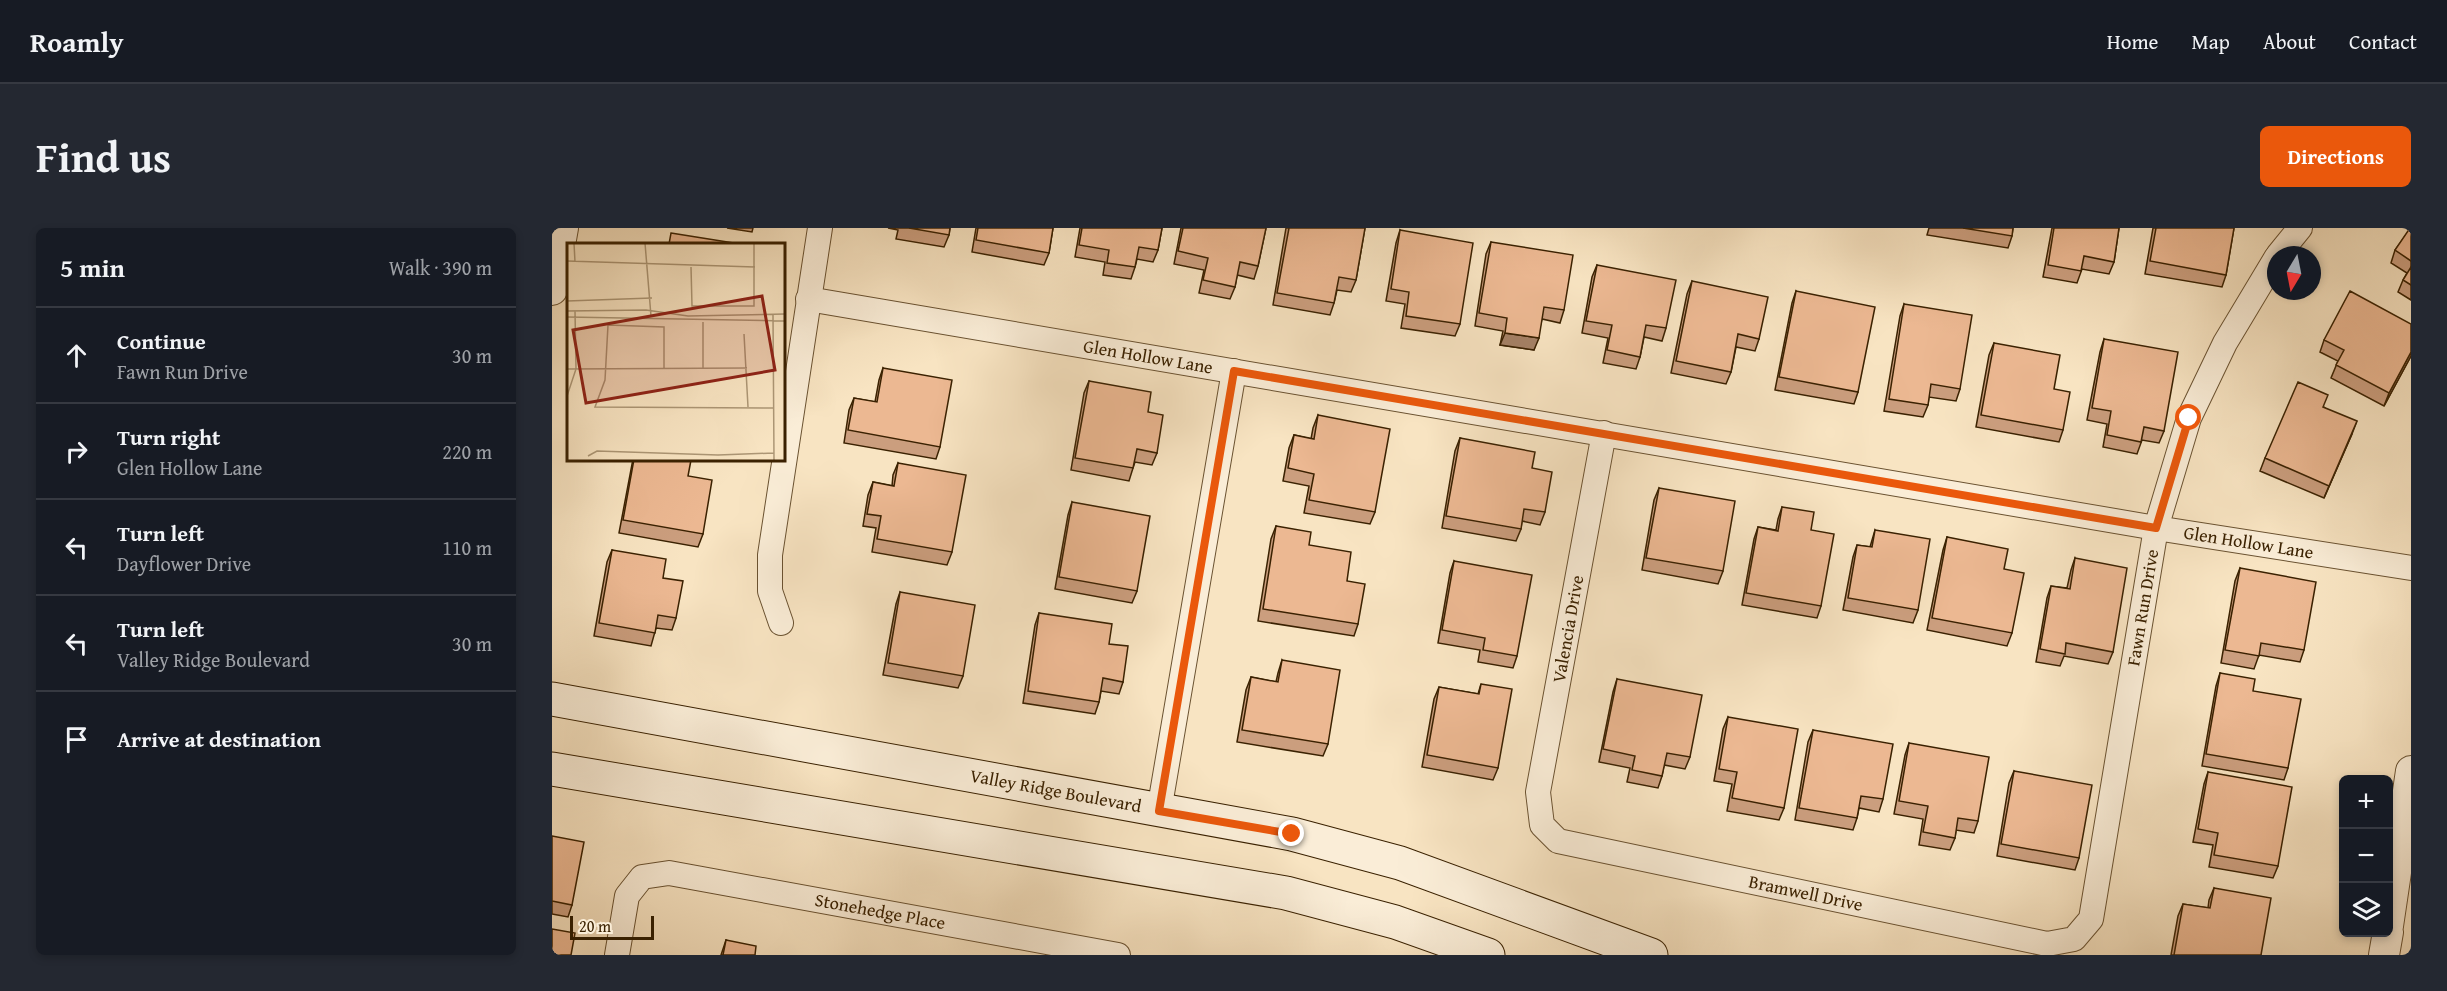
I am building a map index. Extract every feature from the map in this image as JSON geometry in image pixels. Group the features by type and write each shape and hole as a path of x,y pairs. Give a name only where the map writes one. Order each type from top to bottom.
{"main road":[{"name":"Valley Ridge Boulevard","path":"552,699 1292,834 1400,863 1646,955"},
{"path":"552,769 1286,893 1395,922 1488,955"}],"street":[{"path":"552,290 563,228"},
{"path":"781,622 770,591 770,555 820,228"},
{"name":"Fawn Run Drive","path":"2285,246 2300,228"},
{"name":"Fawn Run Drive","path":"2074,939 2091,919 2156,528 2189,418 2225,343 2267,273"},
{"name":"Glen Hollow Lane","path":"808,300 2156,528 2411,568"},
{"path":"1159,811 1234,371"},
{"name":"Valencia Drive","path":"1542,825 1538,792 1604,433"},
{"path":"2393,892 2411,771"},
{"name":"Bramwell Drive","path":"1542,825 1558,842 2047,944 2074,939"},
{"name":"Stonehedge Place","path":"617,955 627,896 642,877 669,873 1118,955"},
{"path":"2384,955 2387,937"}],"building":[{"path":"909,228 950,228 949,235"},
{"path":"978,228 1053,228 1049,253 976,240"},
{"path":"1082,228 1162,228 1158,250 1139,247 1135,267 1107,263 1109,250 1079,245"},
{"path":"1183,228 1266,228 1258,266 1240,262 1235,287 1203,280 1208,258 1178,251"},
{"path":"1289,228 1365,228 1356,280 1339,277 1334,303 1277,293"},
{"path":"1963,228 2013,228 2012,236"},
{"path":"2054,228 2119,228 2114,262 2084,256 2081,271 2048,265"},
{"path":"2156,228 2234,228 2226,275 2150,261"},
{"path":"2411,228 2411,261 2395,250"},
{"path":"1400,230 1473,243 1460,324 1406,316 1409,292 1391,289"},
{"path":"671,233 734,243 669,243"},
{"path":"1491,242 1573,255 1564,310 1544,307 1539,338 1505,333 1507,318 1479,313"},
{"path":"1597,265 1676,280 1666,328 1646,325 1640,357 1607,350 1612,325 1586,321"},
{"path":"2411,267 2411,285 2403,280"},
{"path":"1692,281 1768,297 1759,339 1738,334 1731,372 1676,361"},
{"path":"1796,291 1875,307 1858,392 1779,377"},
{"path":"2350,291 2411,324 2411,352 2389,393 2336,365 2344,350 2324,340"},
{"path":"1904,304 1972,315 1960,389 1931,384 1928,405 1889,399"},
{"path":"2104,339 2178,352 2164,431 2144,427 2141,442 2107,435 2111,411 2092,408"},
{"path":"1994,343 2060,355 2054,389 2070,392 2063,430 1981,415"},
{"path":"883,368 952,380 940,447 848,430 854,398 877,402"},
{"path":"1089,381 1151,392 1148,412 1163,415 1157,453 1137,449 1133,468 1075,458"},
{"path":"2298,382 2328,395 2323,407 2357,421 2329,486 2265,458"},
{"path":"1318,415 1390,429 1375,512 1309,500 1314,474 1288,468 1294,435 1314,439"},
{"path":"1460,438 1535,452 1532,468 1552,472 1545,512 1524,509 1521,529 1446,516"},
{"path":"634,460 691,460 688,476 712,480 703,534 623,520"},
{"path":"898,463 966,475 952,552 877,539 881,516 867,514 873,482 894,486"},
{"path":"1659,488 1735,501 1723,571 1646,558"},
{"path":"1072,502 1150,516 1137,591 1059,577"},
{"path":"1782,507 1814,512 1811,530 1834,534 1821,606 1746,593 1758,527 1778,531"},
{"path":"1276,526 1311,532 1309,545 1351,552 1347,581 1365,584 1358,624 1263,609"},
{"path":"1875,530 1930,539 1918,610 1848,598 1857,545 1872,547"},
{"path":"1947,537 2008,549 2004,569 2024,573 2012,633 1932,618"},
{"path":"612,550 666,559 663,578 683,581 676,618 658,615 655,633 599,623"},
{"path":"2075,558 2127,568 2113,652 2066,643 2065,654 2040,649 2051,586 2070,589"},
{"path":"1454,561 1532,575 1517,656 1483,650 1485,638 1442,630"},
{"path":"2240,568 2316,582 2304,650 2261,643 2259,656 2225,650"},
{"path":"900,592 975,605 963,676 888,663"},
{"path":"1039,613 1112,624 1109,644 1128,646 1123,682 1103,678 1099,702 1028,691"},
{"path":"1282,660 1340,670 1328,744 1242,730 1251,677 1278,682"},
{"path":"2220,673 2255,679 2253,691 2301,699 2288,768 2206,754"},
{"path":"1617,679 1702,695 1690,757 1667,753 1662,776 1632,770 1635,756 1603,749"},
{"path":"1481,684 1512,689 1498,768 1427,755 1439,687 1479,694"},
{"path":"1728,717 1798,729 1784,808 1732,798 1737,772 1719,769"},
{"path":"1813,730 1893,744 1883,799 1861,796 1857,818 1799,808"},
{"path":"1909,743 1989,757 1978,821 1958,818 1955,838 1923,832 1928,806 1899,801"},
{"path":"2014,771 2092,785 2079,858 2001,844"},
{"path":"2208,772 2292,787 2278,866 2214,855 2218,833 2198,829"},
{"path":"552,836 584,842 572,905 552,901"},
{"path":"2214,888 2271,898 2261,955 2174,955 2183,904 2210,908"},
{"path":"552,929 575,933 571,955 552,955"},
{"path":"726,940 756,946 755,955 723,955"}],"route":[{"path":"1292,834 1159,811 1234,371 2156,528 2189,418"}]}
